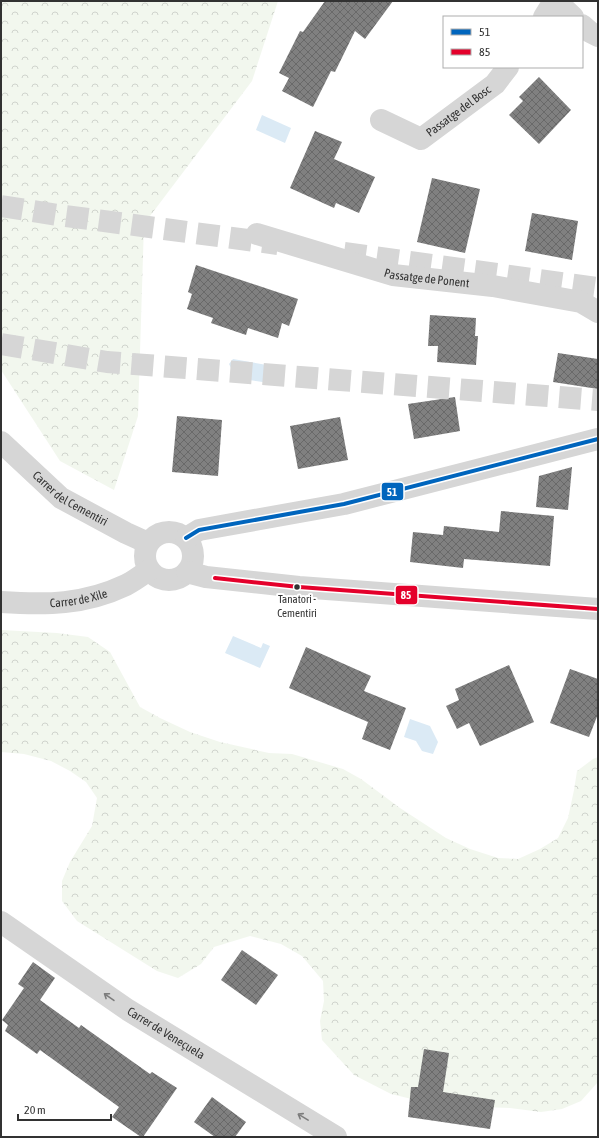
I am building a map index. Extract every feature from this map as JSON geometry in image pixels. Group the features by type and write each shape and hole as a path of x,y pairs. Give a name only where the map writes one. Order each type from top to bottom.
{"street":[{"path":"545,16 555,1 572,16"},
{"path":"583,26 598,36"},
{"name":"Passatge del Bosc","path":"381,120 421,139 495,84 507,68"},
{"name":"Passatge de Ponent","path":"257,234 393,275 493,286 581,302 598,312"},
{"path":"186,538 199,530 344,504 598,439"},
{"name":"Carrer del Cementiri","path":"1,442 61,498 126,533 148,543"},
{"path":"166,531 177,533 186,538 192,548 193,555 191,566 187,572 178,578 168,580 157,577 149,570 145,556 148,543 156,535 166,531"},
{"name":"Carrer de Xile","path":"1,602 58,604 95,597 126,585 149,570"},
{"path":"187,572 206,578 299,587 598,609"},
{"name":"Carrer de Veneçuela","path":"1,922 128,1010 336,1137"}],"green space":[{"path":"1,1 278,1 252,81 144,224 138,416 114,490 60,461 1,370"},
{"path":"1,630 57,633 88,637 110,652 140,707 160,718 190,732 220,742 269,753 292,754 343,769 361,779 400,808 446,838 470,849 498,858 518,859 540,849 558,838 568,818 577,771 598,757 598,1082 581,1101 562,1109 541,1112 510,1108 424,1102 391,1094 354,1075 322,1040 320,1021 324,1001 323,981 302,956 281,944 250,936 214,947 201,964 178,978 157,971 77,921 62,901 62,881 70,862 92,826 97,798 86,782 70,771 51,761 24,754 1,752"}],"shaded area":[{"path":"262,115 291,128 285,143 256,130"},
{"path":"233,359 278,367 276,384 236,378 237,370 231,368 229,364"},
{"path":"233,636 261,648 263,643 270,646 260,668 225,653"},
{"path":"410,719 430,726 438,742 433,754 422,751 416,741 404,737"}],"building":[{"path":"325,1 393,1 365,39 355,31 335,72 331,71 313,107 282,91 289,78 279,73 300,31 303,32"},
{"path":"539,77 571,110 539,144 509,115 523,101 519,97"},
{"path":"315,131 342,142 334,159 375,177 359,213 336,203 334,208 290,188"},
{"path":"432,178 480,189 465,253 417,242"},
{"path":"532,213 578,221 572,260 525,251"},
{"path":"196,265 298,299 289,326 282,323 278,338 248,328 246,335 211,323 213,318 187,309 192,294 188,292"},
{"path":"430,315 476,318 475,336 478,336 476,365 437,362 438,346 428,346"},
{"path":"558,353 598,359 598,389 553,382"},
{"path":"455,397 460,431 414,439 408,404"},
{"path":"177,416 222,420 218,476 172,472"},
{"path":"340,417 348,460 298,469 290,426"},
{"path":"572,467 568,510 536,507 539,476"},
{"path":"501,511 554,516 550,566 464,559 463,568 410,562 413,532 443,535 444,526 499,532"},
{"path":"306,647 371,676 364,691 406,708 390,750 362,739 368,722 289,688"},
{"path":"509,665 534,722 480,746 469,723 457,729 446,706 459,700 455,689"},
{"path":"570,669 598,679 598,714 589,737 550,723"},
{"path":"242,950 278,975 256,1005 221,980"},
{"path":"33,962 55,978 40,1000 79,1028 81,1025 150,1074 152,1072 177,1088 143,1137 112,1117 119,1107 40,1050 37,1054 5,1031 8,1025 2,1020 24,988 18,984"},
{"path":"424,1049 449,1053 443,1092 495,1100 490,1129 408,1117 411,1087 418,1087"},
{"path":"212,1097 246,1122 235,1137 215,1137 194,1122"}],"tunnel":[{"path":"1,206 278,244"},
{"path":"344,253 598,288"},
{"path":"1,344 107,362 598,400"}],"transit line":[{"name":"51","path":"186,538 199,530 344,504 598,439"},
{"name":"85","path":"215,578 299,587 598,609"}],"place":[{"name":"Tanatori - Cementiri","path":"297,587"}]}
